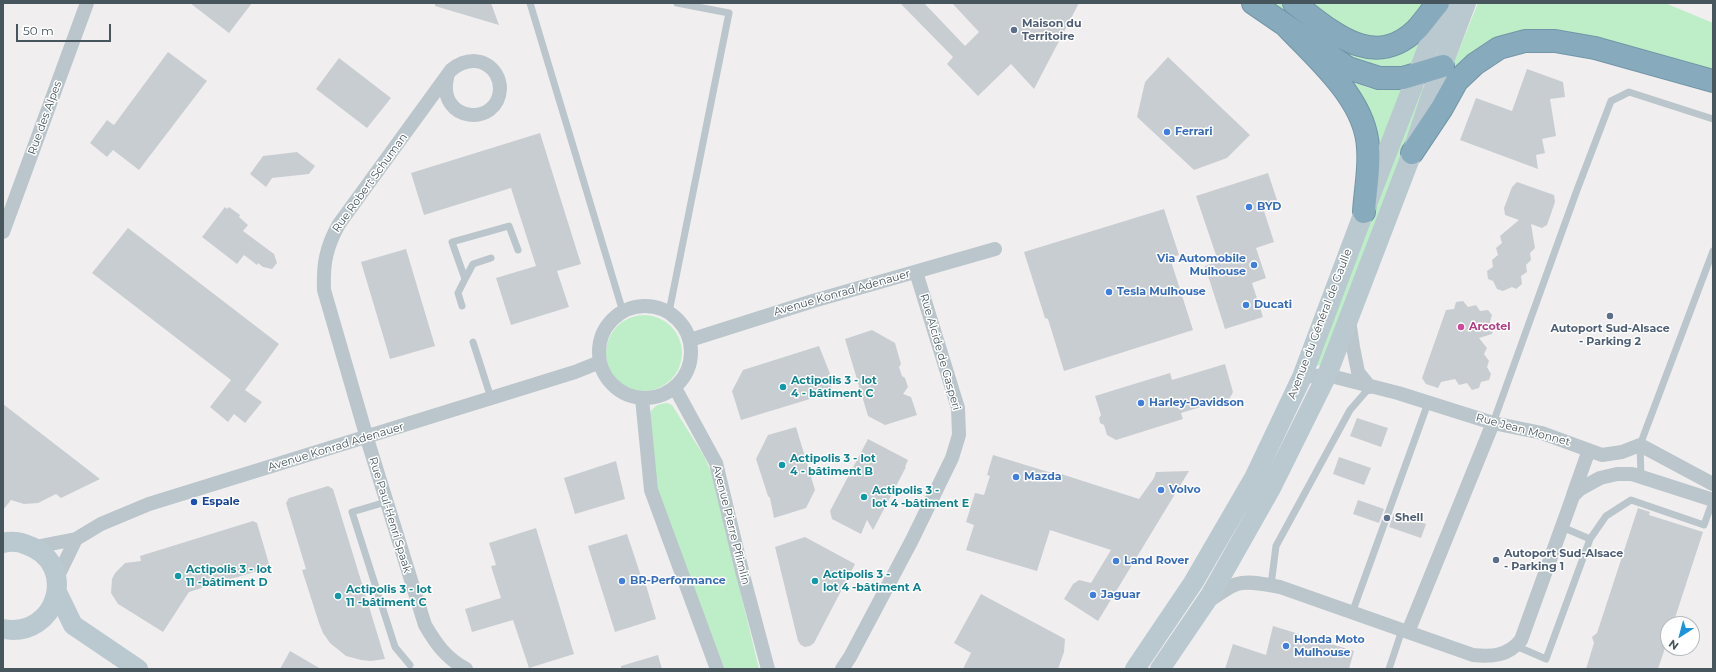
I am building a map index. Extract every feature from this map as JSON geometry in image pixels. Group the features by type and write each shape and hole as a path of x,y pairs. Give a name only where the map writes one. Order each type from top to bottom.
{"highway":[{"path":"1253,3 1348,68 1379,78 1403,78 1442,66"},
{"path":"1294,3 1333,33 1357,45 1377,48 1397,43 1416,29 1438,3"},
{"path":"1287,27 1346,90 1363,123 1368,148 1364,212"},
{"path":"1412,152 1442,108 1457,81 1475,64 1499,48 1525,41 1555,41 1595,48 1713,81"}],"main road":[{"name":"Avenue du Général de Gaulle","path":"1135,669 1193,583 1254,478 1302,377 1445,3"},
{"name":"Avenue du Général de Gaulle","path":"1160,669 1205,604 1271,488 1327,375 1412,152 1466,3"},
{"path":"3,543 20,542 34,547 45,555 53,566 57,585 73,625"},
{"path":"3,629 11,631 23,630 46,617 53,605 57,585"},
{"path":"34,625 73,625 138,669"}],"street":[{"name":"Rue des Alpes","path":"3,232 87,3"},
{"name":"Rue Robert Schuman","path":"366,438 324,290 323,270 327,250 339,224 452,70 458,64 467,61 484,63 492,68 500,84 496,102 490,109 482,114 473,116 456,110 450,104"},
{"path":"421,113 450,104 446,95 445,86 447,78"},
{"name":"Avenue Konrad Adenauer","path":"690,340 813,301 995,249"},
{"name":"Rue Alcide de Gasperi","path":"842,669 850,657 912,540 952,458 959,435 958,408 916,272"},
{"path":"638,306 654,307 669,312 678,319 690,340 692,353 690,366 684,378 675,388 654,398 642,398 627,395 615,387 606,376 600,362 599,347 603,333 611,321 623,312 638,306"},
{"path":"1349,317 1358,372 1370,387"},
{"name":"Avenue Konrad Adenauer","path":"34,547 76,538 101,524 149,504 366,438 575,372 600,362"},
{"name":"Rue Jean Monnet","path":"1302,377 1327,375 1494,423 1542,433 1602,455 1622,452 1640,445"},
{"name":"Avenue Pierre Pflimlin","path":"675,388 716,463 768,669"},
{"path":"642,398 651,490 717,669"},
{"path":"1405,631 1494,423"},
{"name":"Rue Paul-Henri Spaak","path":"366,438 425,625 436,644 458,665 466,669"},
{"path":"1640,445 1713,484"},
{"path":"1205,604 1236,584 1250,582 1271,586 1473,655 1488,657 1505,653 1516,646 1521,640 1526,629 1589,450"},
{"path":"1573,496 1580,489 1600,478 1617,474 1632,474 1713,500"},
{"path":"57,585 76,538"}],"lane":[{"path":"530,3 623,312"},
{"path":"669,312 729,13 677,3"},
{"path":"1494,423 1577,190 1611,101 1629,92 1713,119"},
{"path":"465,279 452,242 510,226 518,250"},
{"path":"1641,477 1640,445 1713,251"},
{"path":"462,306 458,294 473,264 491,258"},
{"path":"474,342 492,398"},
{"path":"1271,586 1276,546 1350,410 1370,387"},
{"path":"1352,613 1428,403"},
{"path":"1516,646 1546,659 1590,539 1606,516 1631,500 1704,525 1713,500"},
{"path":"386,502 352,512 395,647 410,665"},
{"path":"1562,527 1590,539"},
{"path":"1389,669 1405,631"}],"green space":[{"path":"1267,3 1282,3 1343,48 1420,39 1413,64 1395,68 1381,68 1350,58"},
{"path":"1307,3 1426,3 1405,28 1379,38 1355,35"},
{"path":"1478,3 1665,3 1713,23 1713,74 1531,34 1444,87"},
{"path":"1350,81 1369,88 1404,90 1376,161"},
{"path":"1427,87 1322,365 1316,366 1421,88"},
{"path":"644,315 659,318 671,326 679,338 682,353 679,368 671,380 659,388 644,391 629,388 617,380 609,368 606,353 609,338 617,326 629,318"},
{"path":"667,403 672,405 704,456 712,474 759,669 724,669 656,487 649,415 652,409 656,406"}],"building":[{"path":"190,3 252,3 229,33"},
{"path":"435,3 491,3 499,25 435,6"},
{"path":"900,3 924,3 965,46 979,32 952,3 1079,3 1034,89 1011,64 978,96 947,64 953,57"},
{"path":"168,52 207,81 139,170 113,150 107,157 90,143 107,120 114,125"},
{"path":"1168,57 1250,135 1227,158 1194,170 1137,117 1145,82"},
{"path":"339,58 391,98 367,128 316,89"},
{"path":"1527,69 1563,82 1565,97 1550,99 1556,136 1542,139 1545,153 1536,155 1538,169 1460,140 1476,98 1512,111"},
{"path":"540,133 581,264 557,271 569,307 511,325 496,278 536,266 511,188 424,215 411,173"},
{"path":"297,152 315,166 309,174 272,178 266,187 250,174 263,156"},
{"path":"1268,173 1279,206 1264,211 1274,242 1256,248 1266,278 1252,283 1263,317 1225,329 1205,266 1218,261 1196,196"},
{"path":"1517,182 1554,195 1555,202 1547,225 1542,228 1531,224 1535,248 1530,253 1531,260 1526,265 1527,272 1521,276 1522,284 1516,289 1512,287 1503,291 1497,289 1493,281 1488,279 1487,271 1493,267 1492,260 1498,255 1496,248 1502,243 1500,236 1519,220 1505,215 1504,208 1512,187"},
{"path":"225,207 227,209 229,207 240,215 239,217 248,225 243,231 274,254 277,263 272,269 263,267 258,263 257,265 244,255 237,264 202,237"},
{"name":"Tesla Mulhouse","path":"1164,209 1179,255 1170,258 1193,330 1064,371 1048,319 1045,318 1024,252"},
{"path":"128,228 279,344 245,390 262,402 245,423 234,414 228,422 210,407 231,380 92,273"},
{"path":"406,249 435,346 390,359 361,262"},
{"path":"1463,301 1468,307 1476,305 1480,311 1488,310 1492,315 1490,322 1494,328 1492,334 1479,338 1487,348 1484,354 1489,361 1487,367 1491,374 1489,380 1481,382 1479,388 1472,390 1467,383 1459,385 1455,379 1441,382 1438,388 1426,384 1422,378 1446,310 1454,309 1456,302"},
{"path":"872,330 895,343 901,364 899,367 908,387 903,394 911,397 917,415 885,425 868,416 845,339"},
{"name":"Actipolis 3 - lot 4 - bâtiment C","path":"819,346 833,381 830,382 833,392 741,420 732,391 743,370"},
{"path":"1225,364 1233,392 1230,398 1181,413 1183,419 1116,440 1107,435 1104,425 1100,423 1099,418 1101,415 1095,396 1170,373 1172,380"},
{"path":"3,404 100,479 61,498 56,494 38,503 24,504 11,500 3,510"},
{"path":"1357,418 1388,428 1381,447 1350,436"},
{"name":"Actipolis 3 - lot 4 - bâtiment B","path":"796,427 815,490 806,508 774,518 770,498 768,496 756,459 768,435"},
{"name":"Actipolis 3 - lot 4 -bâtiment E","path":"868,439 908,460 906,467 873,530 867,520 861,534 832,519 830,511"},
{"path":"993,455 1055,474 1055,472 1139,499 1154,478 1156,472 1189,471 1098,621 1064,599 1073,584 1079,580 1091,583 1111,550 1050,530 1037,571 966,550 974,525 966,522 975,493 984,495 990,476 987,475"},
{"path":"1339,457 1371,468 1364,485 1333,474"},
{"path":"616,461 625,499 575,514 564,478"},
{"name":"Actipolis 3 - lot 11 -bâtiment C","path":"328,486 333,489 385,659 371,661 346,656 330,643 323,633 319,623 302,570 306,569 286,503 289,498"},
{"path":"1358,500 1384,509 1379,523 1353,514"},
{"path":"1638,508 1650,512 1649,515 1703,532 1676,616 1660,616 1660,656 1662,656 1658,669 1586,669 1594,643 1592,637 1597,633"},
{"path":"1394,513 1426,524 1421,538 1389,527"},
{"name":"Actipolis 3 - lot 11 -bâtiment D","path":"253,521 257,523 269,564 267,568 189,592 163,632 118,604 111,593 112,579 115,573 125,563 141,561 140,556"},
{"path":"536,528 574,654 529,668 513,620 472,632 465,609 501,598 491,566 496,565 489,543"},
{"name":"BR-Performance","path":"627,534 641,576 643,575 656,619 615,632 588,546"},
{"name":"Actipolis 3 - lot 4 -bâtiment A","path":"805,537 855,564 814,643 805,647 798,641 775,547"},
{"path":"981,594 1065,639 1064,652 1058,669 963,669 971,653 954,643"},
{"path":"1273,626 1354,651 1349,669 1225,669 1233,644 1266,655"},
{"path":"290,651 321,669 280,669"},
{"path":"658,655 662,669 621,669 621,666"}],"place":[{"name":"Maison du Territoire","path":"1014,30"},
{"name":"Ferrari","path":"1167,132"},
{"name":"BYD","path":"1249,207"},
{"name":"Via Automobile Mulhouse","path":"1254,265"},
{"name":"Tesla Mulhouse","path":"1109,292"},
{"name":"Ducati","path":"1246,305"},
{"name":"Autoport Sud-Alsace - Parking 2","path":"1610,316"},
{"name":"Arcotel","path":"1461,327"},
{"name":"Actipolis 3 - lot 4 - bâtiment C","path":"783,387"},
{"name":"Harley-Davidson","path":"1141,403"},
{"name":"Actipolis 3 - lot 4 - bâtiment B","path":"782,465"},
{"name":"Mazda","path":"1016,477"},
{"name":"Volvo","path":"1161,490"},
{"name":"Actipolis 3 - lot 4 -bâtiment E","path":"864,497"},
{"name":"Espale","path":"194,502"},
{"name":"Shell","path":"1387,518"},
{"name":"Autoport Sud-Alsace - Parking 1","path":"1496,560"},
{"name":"Land Rover","path":"1116,561"},
{"name":"Actipolis 3 - lot 11 -bâtiment D","path":"178,576"},
{"name":"BR-Performance","path":"622,581"},
{"name":"Actipolis 3 - lot 4 -bâtiment A","path":"815,581"},
{"name":"Jaguar","path":"1093,595"},
{"name":"Actipolis 3 - lot 11 -bâtiment C","path":"338,596"},
{"name":"Honda Moto Mulhouse","path":"1286,646"}]}
